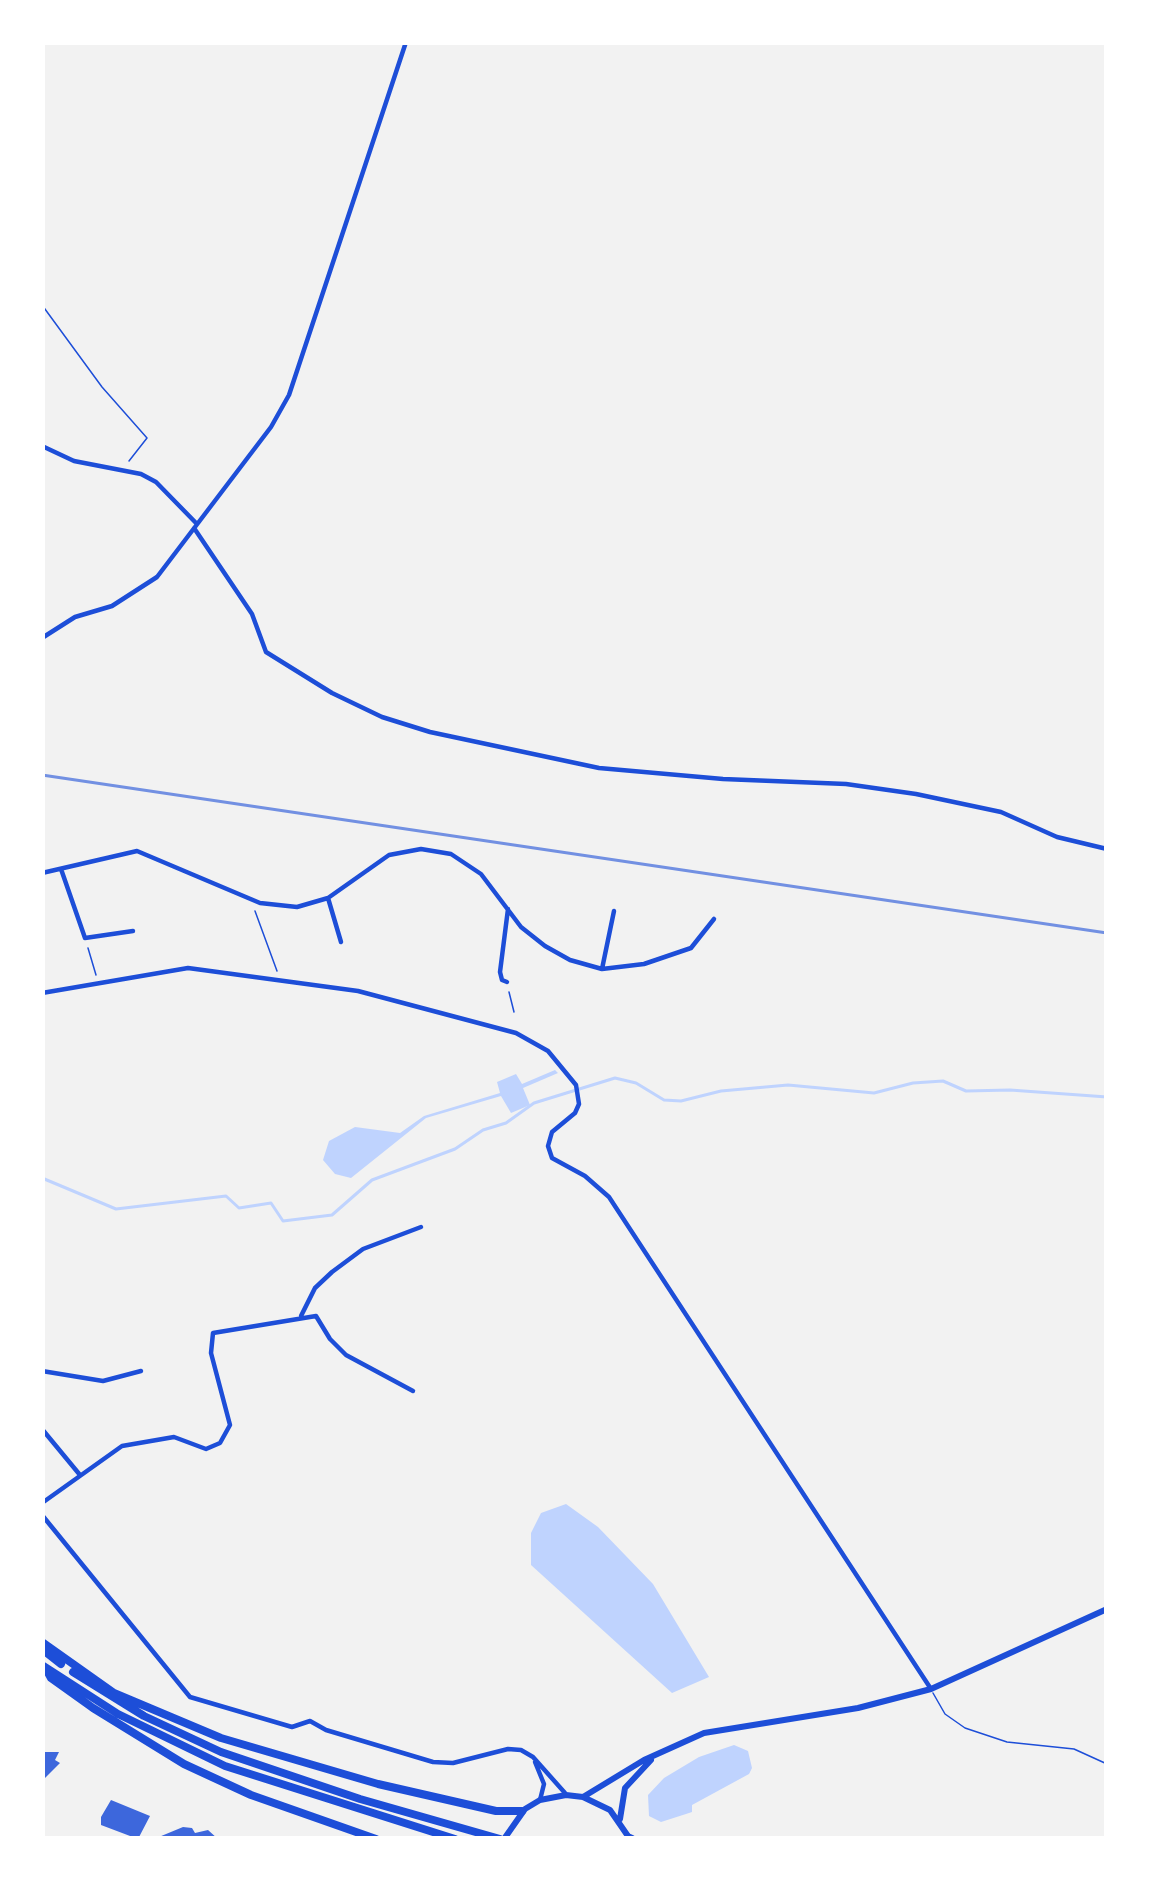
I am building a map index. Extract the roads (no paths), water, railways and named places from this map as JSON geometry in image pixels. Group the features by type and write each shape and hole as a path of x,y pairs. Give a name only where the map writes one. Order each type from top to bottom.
{"highway":[{"path":"42,1646 114,1693 208,1733 399,1789 522,1811"},
{"path":"42,1646 93,1686 221,1752 360,1799 502,1839"},
{"path":"44,1666 51,1678 108,1718 184,1763 251,1795 376,1839"},
{"path":"44,1666 118,1714 225,1766 455,1839"}],"main road":[{"path":"583,1797 654,1757 722,1728 857,1708 931,1689 1107,1609"},
{"path":"620,1821 625,1788 654,1757"},
{"path":"502,1839 522,1811 540,1800 566,1795 610,1810 630,1839"}],"street":[{"path":"42,638 75,617 112,606 157,577 271,427 289,395 406,42"},
{"path":"42,446 74,461 127,470 156,482 196,526 252,614 266,652 382,717 430,732 599,768 846,784 916,794 1001,812 1057,837 1107,848"},
{"path":"42,873 137,851 244,897 297,907 328,898 388,855 421,849 451,854 471,865 544,946 602,969 644,964 691,948 713,919"},
{"path":"61,869 85,938 133,931"},
{"path":"328,898 341,942"},
{"path":"507,982 500,972 508,909"},
{"path":"602,969 614,911"},
{"path":"42,993 188,968 358,991 516,1033 548,1051 577,1089 579,1104 553,1132 548,1146 552,1158 598,1185 609,1197 931,1689"},
{"path":"301,1316 315,1288 363,1249 422,1227"},
{"path":"42,1503 106,1454 136,1442 174,1437 206,1449 220,1443 230,1425 211,1353 213,1333 316,1316 346,1355 413,1390"},
{"path":"42,1371 103,1382 141,1371"},
{"path":"42,1429 80,1475"},
{"path":"42,1515 190,1697 292,1727 310,1721 433,1762 453,1763 508,1749 533,1757 566,1795"},
{"path":"533,1757 544,1784 540,1800"}],"lane":[{"path":"931,1689 945,1714 965,1729 1007,1742 1074,1749 1107,1764"}],"water":[{"path":"555,1070 558,1073 523,1088 530,1105 511,1113 501,1096 426,1118 351,1178 335,1174 323,1160 329,1141 355,1127 400,1133 424,1116 500,1093 497,1082 516,1074 522,1084"},
{"path":"566,1504 598,1527 653,1584 709,1677 672,1693 531,1565 531,1533 541,1513"},
{"path":"734,1745 748,1751 749,1774 692,1805 692,1812 661,1822 649,1816 648,1795 664,1778 699,1757"}],"waterway":[{"path":"42,1178 116,1209 226,1196 239,1208 271,1203 283,1221 332,1215 372,1180 455,1149 534,1103 615,1078 636,1083 664,1100 681,1101 721,1091 788,1085 874,1093 943,1081 966,1091 1107,1097"}],"railway":[{"path":"42,775 1107,933"}]}
